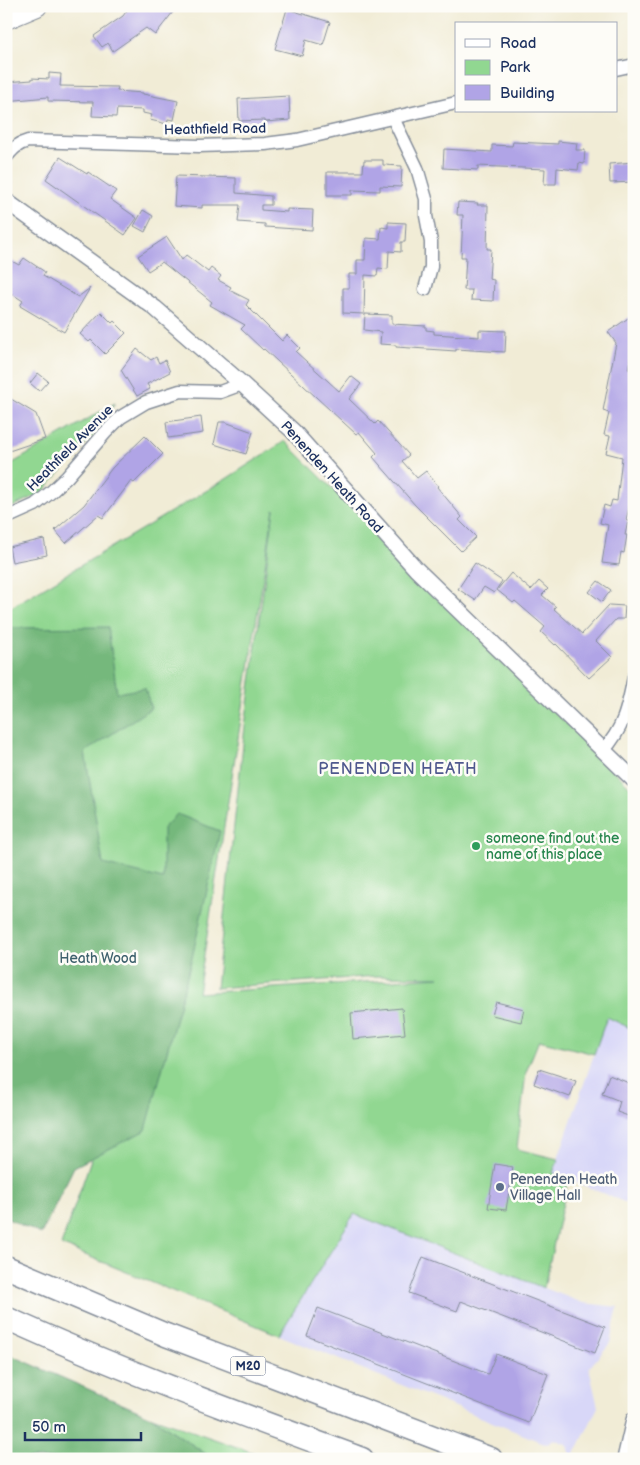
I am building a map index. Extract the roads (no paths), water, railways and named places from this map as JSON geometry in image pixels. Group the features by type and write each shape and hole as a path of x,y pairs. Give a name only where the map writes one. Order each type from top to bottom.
{"highway":[{"path":"6,19 37,6"},
{"name":"M20","path":"6,1267 158,1331 492,1459"},
{"path":"6,1318 206,1401 362,1459"}],"street":[{"path":"618,69 634,65"},
{"name":"Heathfield Road","path":"6,157 13,148 28,142 236,146 297,140 455,103"},
{"path":"394,118 419,175 426,199 426,216 431,242 431,267 425,289"},
{"name":"Penenden Heath Road","path":"6,201 155,308 293,431 416,569 634,780"},
{"name":"Heathfield Avenue","path":"6,518 35,505 51,492 67,477 105,432 121,417 146,402 180,391 220,392 242,384"},
{"path":"603,751 612,741 623,722 627,712 634,677"},
{"path":"625,1459 634,1420"}],"place":[{"name":"someone find out the name of this place","path":"476,846"},
{"name":"Penenden Heath Village Hall","path":"500,1187"}],"district":[{"name":"PENENDEN HEATH","path":"398,769"}],"park label":[{"name":"Heath Wood","path":"98,958"}]}
